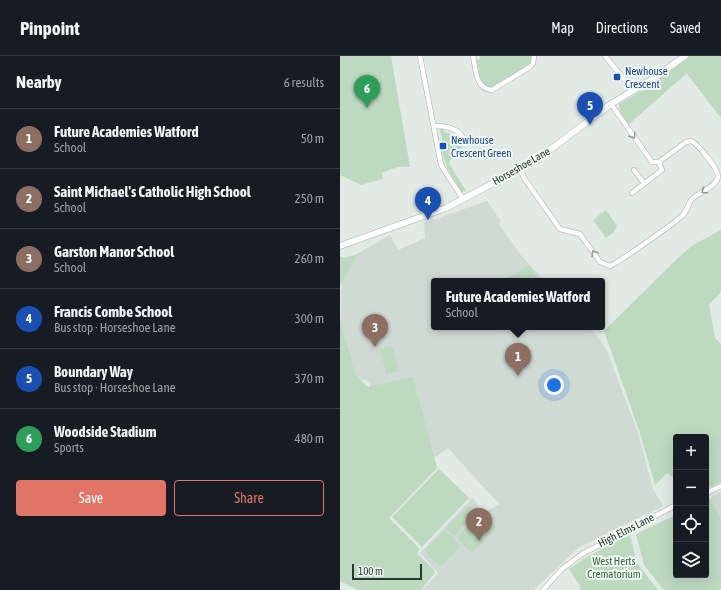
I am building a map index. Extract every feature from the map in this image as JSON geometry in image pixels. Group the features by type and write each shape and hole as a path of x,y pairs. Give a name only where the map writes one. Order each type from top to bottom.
{"street":[{"path":"420,56 441,165 463,199"},
{"path":"473,56 479,82 484,88 492,90 530,67 533,64 534,56"},
{"path":"605,56 634,91"},
{"name":"Horseshoe Lane","path":"340,246 418,219 463,199 520,169 543,155 612,104 654,78 685,56"},
{"path":"520,169 524,178 560,229 580,234 600,262 610,266 683,215 692,199 719,178 716,170 697,144 691,141 686,142 659,162 652,162 612,104"},
{"path":"434,126 454,129 462,135 465,141"},
{"path":"632,193 662,170 659,162"},
{"path":"634,170 644,183"},
{"path":"709,492 721,486"},
{"name":"High Elms Lane","path":"543,590 562,569 582,554 674,506"}],"shaded area":[{"path":"487,201 500,220 499,224 520,254 541,278 431,278 431,330 591,330 600,339 607,351 638,433 653,489 663,506 578,548 534,590 422,590 438,573 420,553 472,498 477,503 479,512 482,514 499,504 448,448 437,456 426,460 372,439 370,384 366,380 340,378 342,258 355,255 390,235 398,250 425,238 424,223"},
{"path":"721,491 721,518 709,499"}],"green space":[{"path":"340,56 391,56 410,167 399,167 392,169 382,173 383,179 361,185 340,175"},
{"path":"480,56 531,56 531,61 528,65 494,88 488,88 481,83 477,60 480,59"},
{"path":"690,56 721,56 721,118 684,70 686,74 628,125 620,112 619,104 645,89"},
{"path":"440,129 444,129 444,132 456,136 457,133 461,136 460,141 462,148 455,152 449,163 466,191 462,192 446,164 442,153 444,149"},
{"path":"606,210 617,226 614,232 606,238 593,220"},
{"path":"721,230 721,292 709,305 715,338 721,344 721,482 709,488 709,434 673,434 673,478 667,473 655,485 640,433 604,331 693,245"},
{"path":"340,256 345,258 355,256 356,258 340,285"},
{"path":"530,265 537,278 508,278"},
{"path":"340,318 355,374 368,387 413,377 437,468 389,518 420,549 417,553 434,570 435,573 421,590 358,590 340,581"},
{"path":"392,346 399,371 386,374 380,349"},
{"path":"439,469 469,498 422,547 392,517"},
{"path":"709,500 721,518 721,590 664,590 644,565 636,534 673,516 673,578 709,578"},
{"path":"469,505 477,512 454,536 446,528"},
{"path":"480,513 496,528 472,553 457,538"},
{"path":"445,530 461,546 440,567 424,551"},
{"name":"West Herts Crematorium","path":"630,535 637,563 658,590 579,590 581,588 569,569 587,557"}],"place":[{"name":"Newhouse Crescent","path":"617,77"},
{"name":"Woodside Stadium","path":"367,108"},
{"name":"Boundary Way","path":"590,125"},
{"name":"Newhouse Crescent Green","path":"443,146"},
{"name":"Francis Combe School","path":"428,220"},
{"name":"Garston Manor School","path":"375,347"},
{"name":"Future Academies Watford","path":"518,376"},
{"name":"Saint Michael's Catholic High School","path":"479,541"}]}
